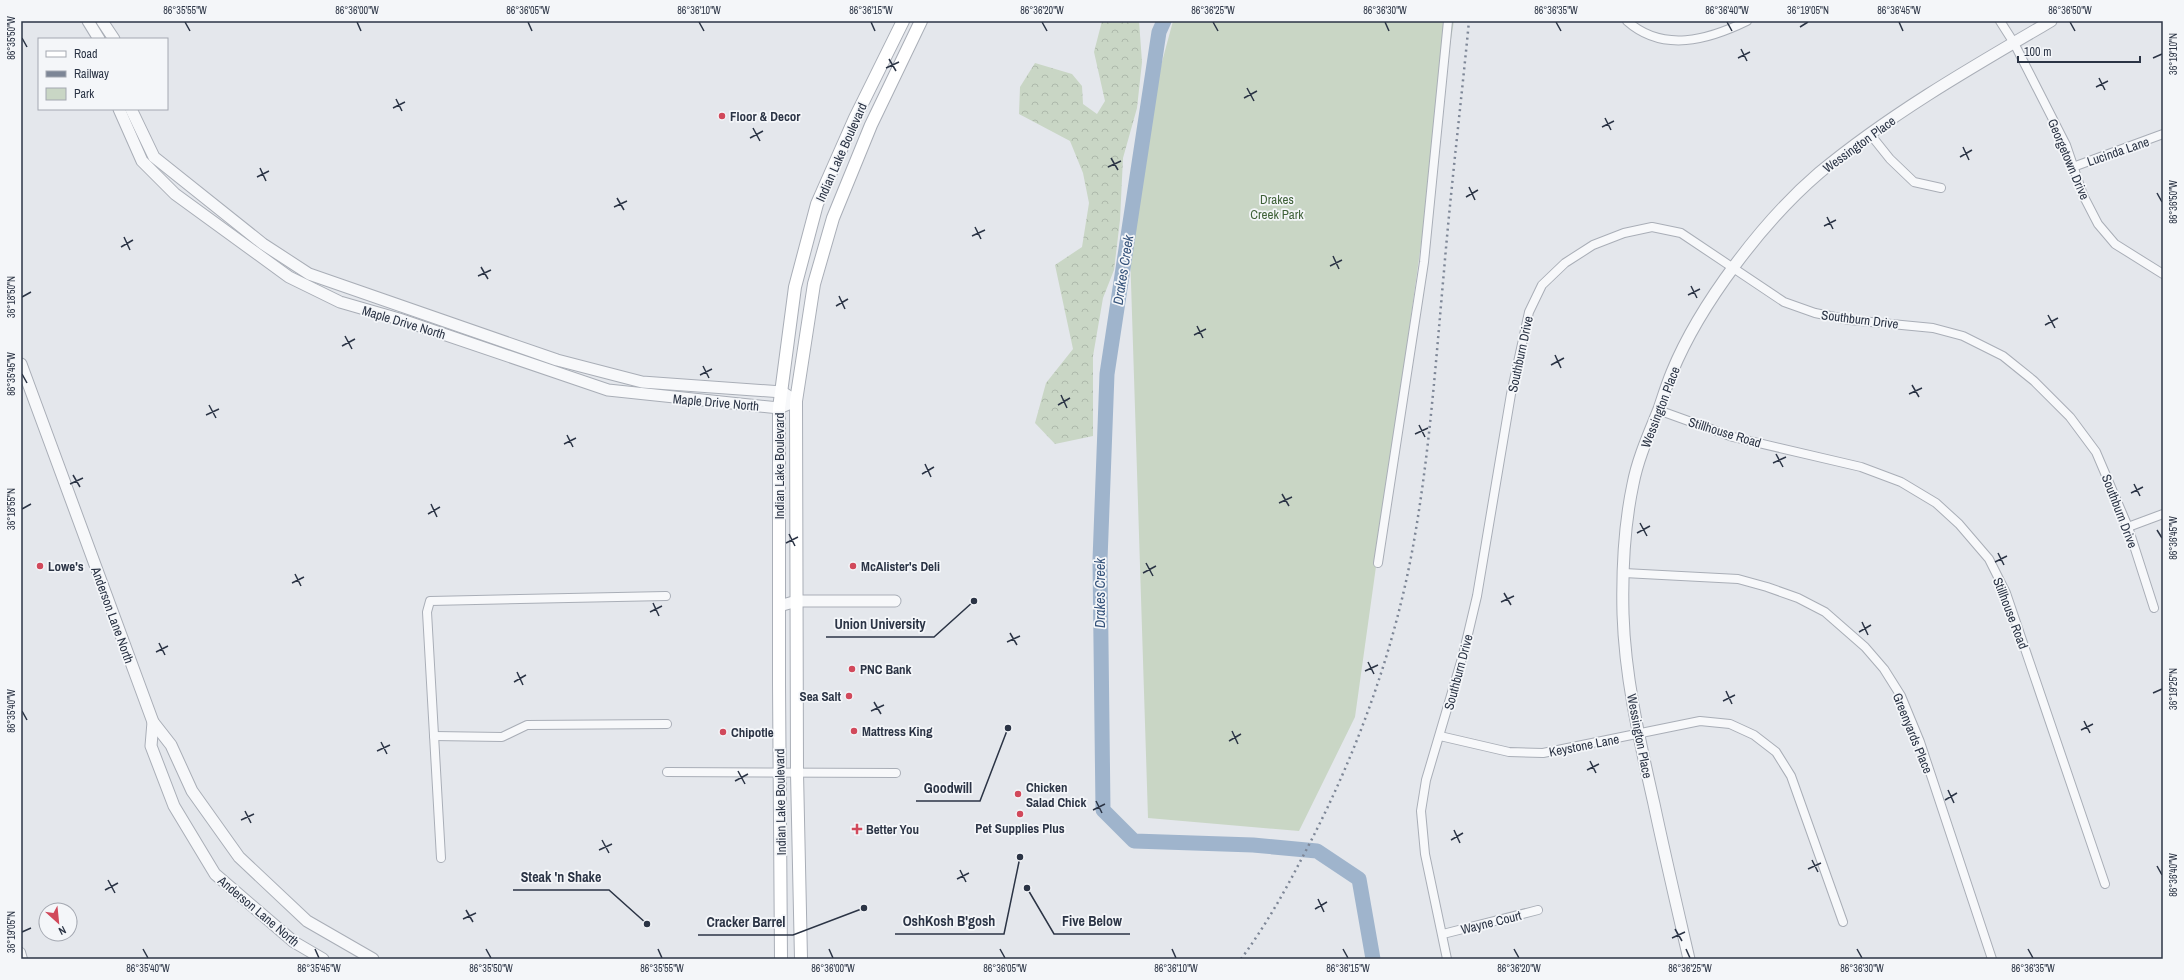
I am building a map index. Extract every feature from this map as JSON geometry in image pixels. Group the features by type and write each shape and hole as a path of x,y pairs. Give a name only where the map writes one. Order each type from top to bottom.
{"main road":[{"name":"Indian Lake Boulevard","path":"781,959 779,408 795,287 817,204 855,118 903,21"},
{"name":"Indian Lake Boulevard","path":"801,959 797,773 796,401 814,284 833,218 871,125 921,21"}],"street":[{"path":"88,21 98,38"},
{"path":"102,21 112,38"},
{"path":"1378,563 1424,262 1448,21"},
{"path":"1627,21 1639,31 1668,41 1702,39 1747,21"},
{"name":"Georgetown Drive","path":"2000,21 2014,43 2066,145 2083,195 2098,224 2115,244 2163,274"},
{"name":"Wessington Place","path":"1689,959 1638,734 1629,674 1624,622 1626,535 1633,484 1645,441 1672,371 1698,321 1732,268 1777,214 1818,174 1870,134 2051,21"},
{"path":"120,113 132,111"},
{"name":"Maple Drive North","path":"132,111 154,157 217,209 263,244 309,274 554,365 608,390 640,395 779,408 796,401"},
{"name":"Maple Drive North","path":"120,113 142,161 175,194 289,277 340,302 554,365 642,382 782,392 796,401"},
{"path":"1870,134 1890,159 1914,182 1941,188"},
{"name":"Lucinda Lane","path":"2073,167 2163,134"},
{"path":"208,218 217,209"},
{"name":"Southburn Drive","path":"1448,959 1425,854 1421,811 1426,780 1461,662 1477,596 1511,394 1529,312 1542,285 1565,263 1594,245 1624,233 1652,226 1681,233 1784,302 1814,313 1850,320 1933,328 1963,336 2003,356 2034,381 2070,417 2096,452 2128,527 2154,608"},
{"path":"302,284 309,274"},
{"path":"400,319 403,308"},
{"name":"Anderson Lane North","path":"22,369 153,722 171,744 192,791 239,857 308,921 373,959"},
{"path":"640,395 642,382"},
{"name":"Stillhouse Road","path":"1658,410 1733,437 1861,468 1901,482 1936,503 1959,524 1989,560 2006,593 2104,884"},
{"path":"2128,527 2163,514"},
{"name":"Greenyards Place","path":"1624,572 1738,579 1767,587 1798,598 1825,612 1865,647 1884,670 1901,696 1920,742 1992,959"},
{"path":"441,858 427,612 430,601 666,596"},
{"path":"779,606 797,601 894,600"},
{"name":"Keystone Lane","path":"1440,736 1509,752 1543,753 1700,721 1730,724 1754,735 1776,752 1791,776 1843,922"},
{"name":"Anderson Lane North","path":"153,722 151,746 174,806 215,874 294,942 323,959"},
{"path":"434,736 502,737 527,725 667,724"},
{"path":"667,772 896,773"},
{"name":"Wayne Court","path":"1443,934 1538,910"},
{"path":"21,952 23,959"}],"green space":[{"path":"1102,21 1139,21 1142,62 1137,108 1123,158 1120,220 1114,270 1103,298 1093,356 1093,436 1055,444 1035,423 1046,383 1073,349 1055,265 1082,247 1089,203 1083,173 1070,141 1019,114 1020,87 1035,63 1072,74 1082,86 1083,104 1097,114 1105,101 1094,52"},
{"name":"Drakes Creek Park","path":"1173,21 1454,21 1441,101 1355,717 1299,831 1148,818 1128,188"}],"waterway":[{"name":"Drakes Creek","path":"1164,21 1159,32 1107,374 1100,560 1103,810 1134,841 1253,845 1317,851 1359,879 1373,959"}],"railway":[{"path":"1241,959 1266,923 1288,884 1322,820 1340,781 1372,701 1397,619 1415,535 1425,469 1469,21"}],"place":[{"name":"Floor & Decor","path":"722,116"},
{"name":"Lowe's","path":"40,566"},
{"name":"McAlister's Deli","path":"853,566"},
{"name":"Union University","path":"974,601"},
{"name":"PNC Bank","path":"852,669"},
{"name":"Sea Salt","path":"849,696"},
{"name":"Goodwill","path":"1008,728"},
{"name":"Mattress King","path":"854,731"},
{"name":"Chipotle","path":"723,732"},
{"name":"Chicken Salad Chick","path":"1018,794"},
{"name":"Pet Supplies Plus","path":"1020,814"},
{"name":"Better You","path":"857,829"},
{"name":"OshKosh B'gosh","path":"1020,857"},
{"name":"Five Below","path":"1027,888"},
{"name":"Cracker Barrel","path":"864,908"},
{"name":"Steak 'n Shake","path":"647,924"}]}
